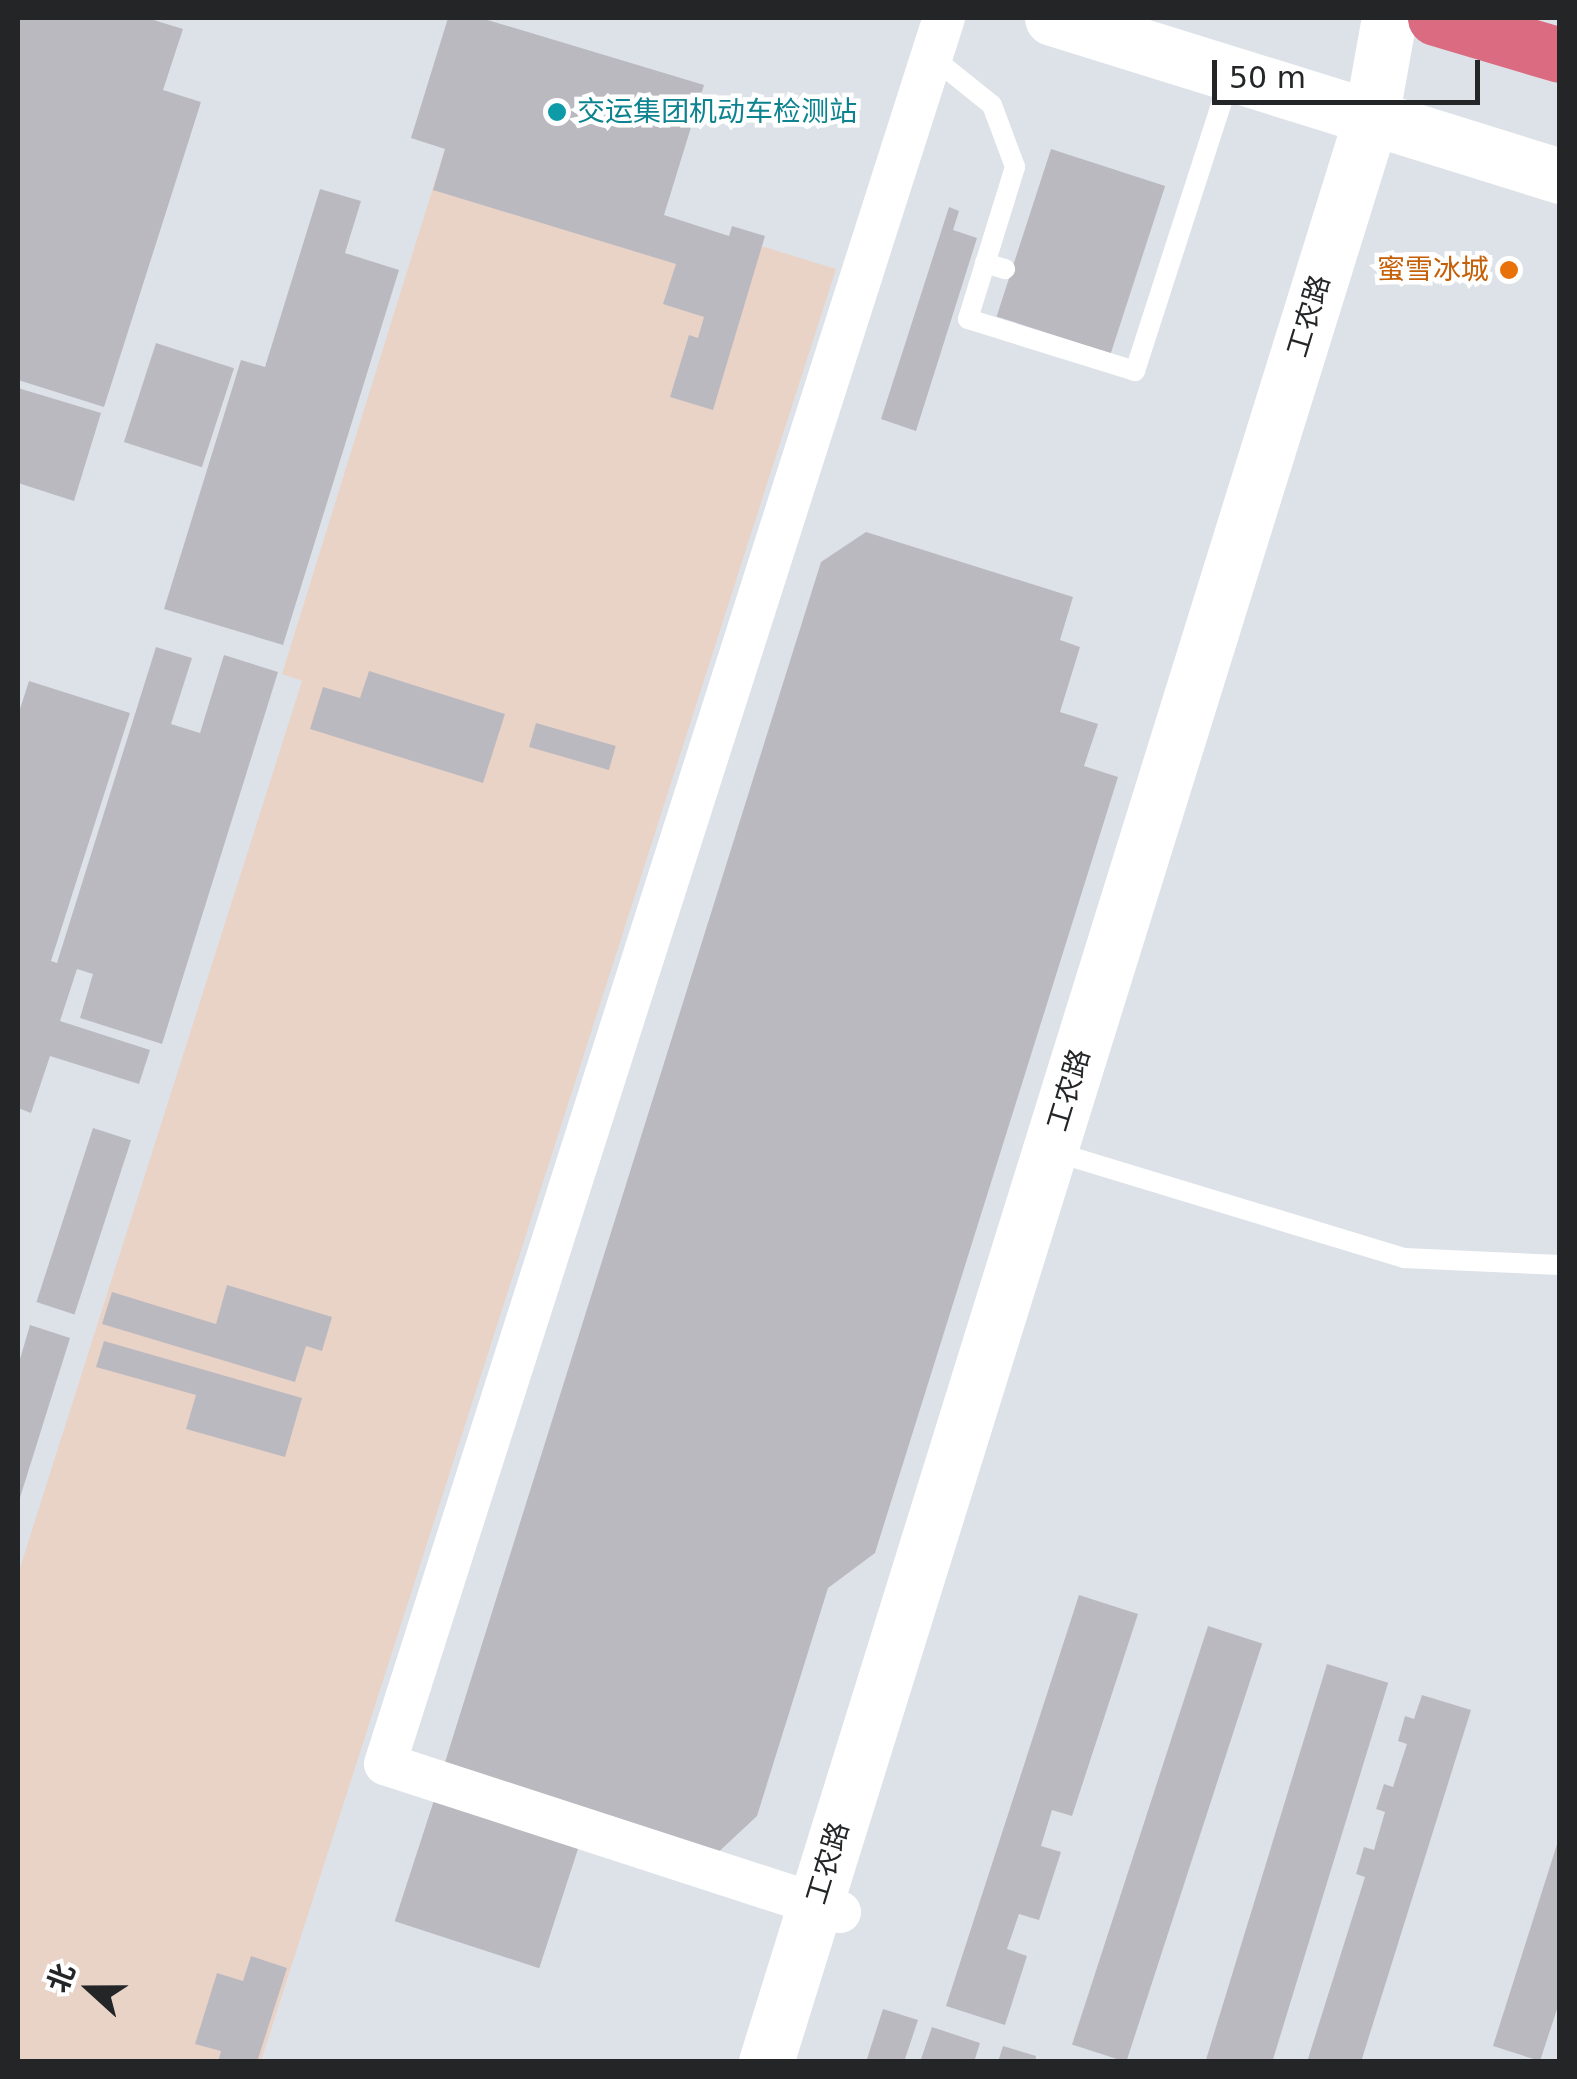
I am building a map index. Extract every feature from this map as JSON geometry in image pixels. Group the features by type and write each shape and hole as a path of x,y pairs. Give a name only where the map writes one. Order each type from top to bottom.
{"highway":[{"path":"1435,18 1560,55"}],"street":[{"path":"1052,18 1560,176"},
{"path":"1384,122 1389,18"},
{"path":"1384,122 1417,18"},
{"path":"828,1908 385,1764 937,37"},
{"name":"工农路","path":"766,2062 828,1908 1384,122"},
{"name":"工农路","path":"794,2062 828,1908"}],"lane":[{"path":"937,37 992,105 1016,167 1014,205 995,266 968,319 1134,371 1143,314 1162,251 1231,74"},
{"path":"1062,1154 1404,1258 1560,1265"}],"shaded area":[{"path":"445,149 836,269 261,2061 18,2062 18,1574 302,681 282,674"}],"building":[{"path":"18,18 147,18 183,29 163,90 201,102 104,407 18,380"},
{"name":"交运集团机动车检测站","path":"448,18 481,18 704,85 664,215 729,236 732,226 765,236 713,410 670,397 689,335 698,338 704,317 663,304 676,264 433,190 445,149 411,138"},
{"path":"1051,149 1165,186 1111,353 997,316"},
{"path":"320,189 361,201 345,253 399,270 283,645 164,609 241,360 265,367"},
{"path":"949,207 959,211 953,230 977,238 916,431 881,419"},
{"path":"156,343 234,368 202,467 124,442"},
{"path":"18,388 101,413 74,501 18,483"},
{"path":"866,532 1073,597 1060,640 1080,647 1060,712 1098,724 1084,766 1118,777 875,1553 828,1588 757,1816 711,1859 441,1775 821,562"},
{"path":"156,647 192,658 171,724 200,733 224,655 278,672 162,1044 80,1018 93,974 77,969 60,1021 150,1050 139,1084 50,1056 31,1113 18,1108 18,715 29,681 130,713 51,961 57,963"},
{"path":"369,671 505,714 483,783 310,729 323,687 360,698"},
{"path":"536,723 616,746 609,770 529,747"},
{"path":"93,1128 131,1140 74,1314 36,1302"},
{"path":"227,1285 332,1317 322,1351 306,1346 295,1382 102,1324 112,1292 216,1324"},
{"path":"30,1325 70,1338 18,1504 18,1366"},
{"path":"104,1341 302,1398 285,1457 186,1429 196,1395 96,1367"},
{"path":"1079,1595 1138,1614 1072,1816 1052,1810 1041,1846 1061,1852 1039,1920 1019,1914 1007,1949 1027,1956 1005,2025 946,2006"},
{"path":"1208,1626 1262,1644 1126,2062 1072,2044"},
{"path":"1327,1664 1388,1683 1272,2062 1205,2062"},
{"path":"1422,1695 1471,1710 1361,2062 1307,2062 1365,1877 1356,1874 1364,1847 1374,1850 1385,1812 1376,1809 1384,1784 1393,1787 1407,1744 1398,1741 1405,1716 1414,1719"},
{"path":"437,1791 582,1838 539,1968 395,1921"},
{"path":"1559,1838 1560,2000 1540,2061 1493,2046"},
{"path":"251,1956 287,1968 257,2062 218,2062 221,2051 195,2044 217,1973 243,1981"},
{"path":"883,2009 918,2020 904,2062 866,2062"},
{"path":"932,2027 980,2043 974,2062 920,2062"},
{"path":"1003,2046 1036,2056 1035,2062 998,2062"}],"place":[{"name":"交运集团机动车检测站","path":"557,112"},
{"name":"蜜雪冰城","path":"1509,270"}]}
